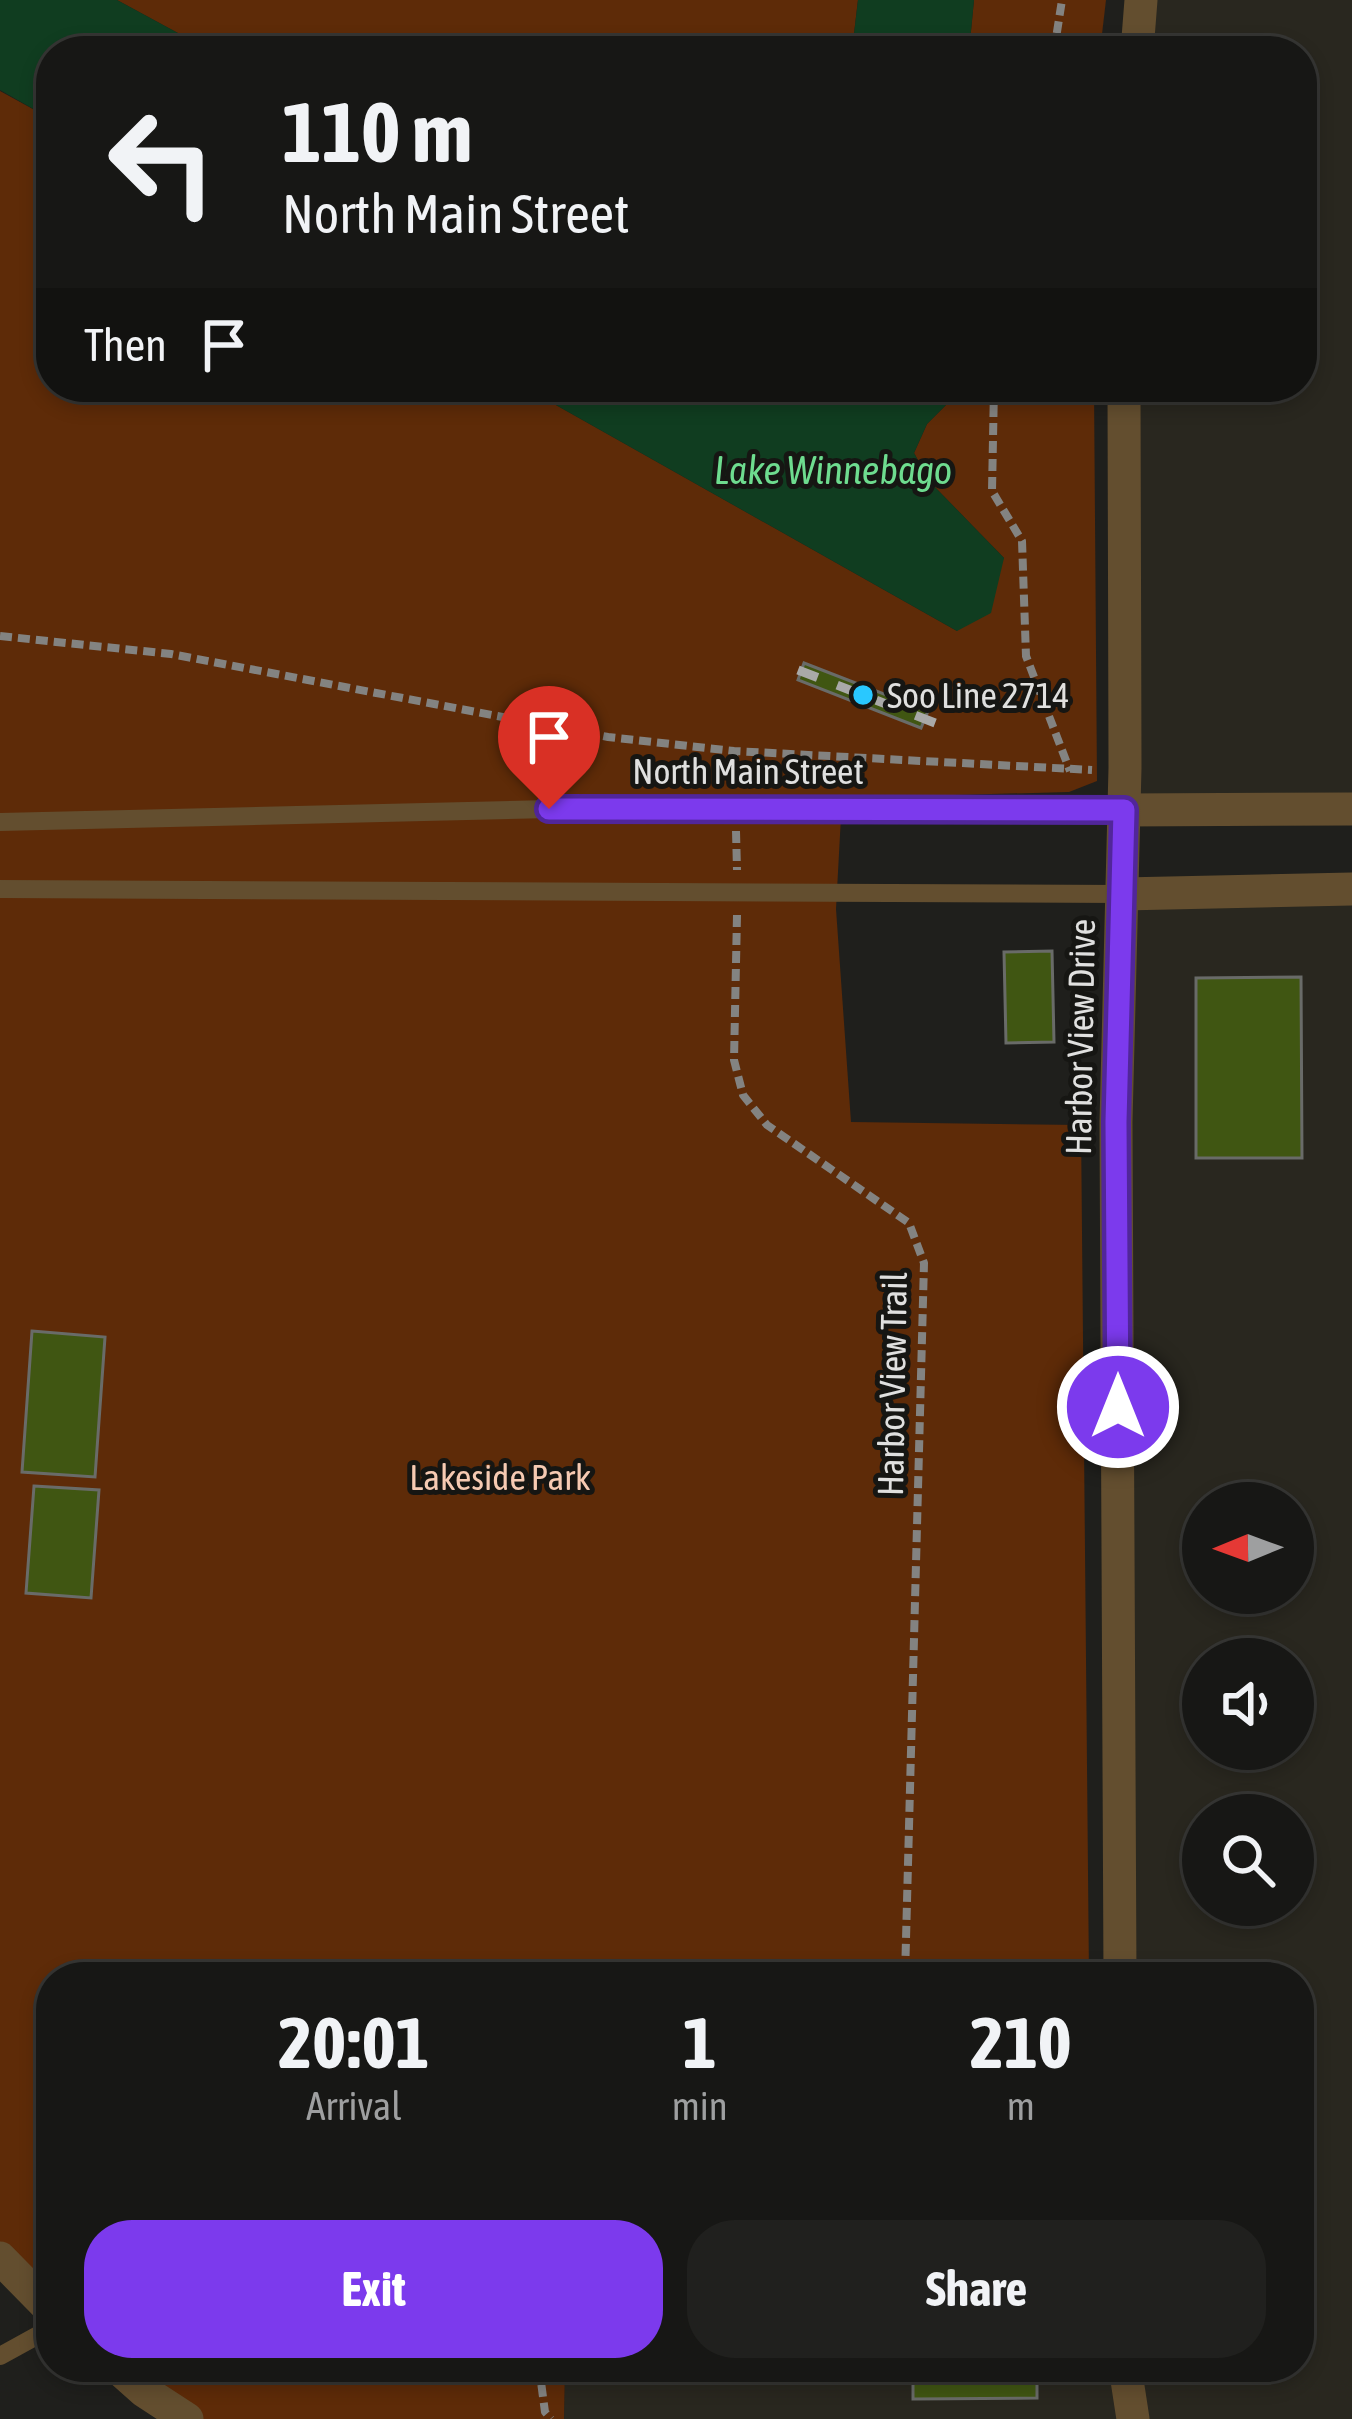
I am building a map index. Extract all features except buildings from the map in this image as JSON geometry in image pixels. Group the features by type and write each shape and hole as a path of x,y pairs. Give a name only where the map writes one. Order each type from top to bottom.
{"street":[{"path":"1138,36 1141,0"},
{"name":"Harbor View Drive","path":"1120,1962 1116,1122 1124,810 1124,402"},
{"name":"North Main Street","path":"1124,810 1352,809"},
{"path":"1123,894 1352,889"},
{"path":"0,2258 36,2295"},
{"path":"133,2382 187,2419"},
{"path":"1127,2382 1133,2419"}],"lane":[{"name":"North Main Street","path":"0,822 549,809 1124,810"},
{"path":"0,890 1123,894"},
{"path":"0,2356 36,2336"}],"path":[{"path":"1056,36 1062,0"},
{"path":"0,636 171,654 608,737 734,751 1070,771 1025,656 1022,541 992,491 994,402"},
{"name":"Harbor View Trail","path":"734,751 734,1060 743,1095 766,1125 909,1223 924,1263 905,1962"},
{"path":"541,2382 544,2412 551,2419"}],"shaded area":[{"path":"1141,0 1352,0 1352,809 1124,810 1124,402 1317,402 1317,36 1138,36"},
{"path":"1352,889 1352,2419 564,2419 565,2382 1314,2382 1314,1962 1120,1962 1123,894"}],"green space":[{"path":"117,0 858,0 854,36 183,36"},
{"path":"974,0 1106,0 1102,36 970,36"},
{"name":"Lakeside Park","path":"0,91 36,111 36,402 551,402 957,631 1004,558 930,482 914,453 927,424 949,402 1094,402 1097,781 1069,792 842,798 836,909 851,1122 1081,1125 1089,1962 36,1962 36,2295 0,2258"},
{"path":"137,2382 565,2382 564,2419 187,2419"}],"water":[{"path":"0,0 117,0 183,36 36,36 36,110 0,90"},
{"path":"858,0 974,0 970,36 854,36"},
{"name":"Lake Winnebago","path":"551,402 949,402 927,424 914,453 930,482 1004,558 991,613 957,631"}],"railway":[{"path":"798,670 943,726"}],"place":[{"name":"Soo Line 2714","path":"863,695"}],"route":[{"path":"549,809 1124,810 1116,1122 1118,1407"}]}
